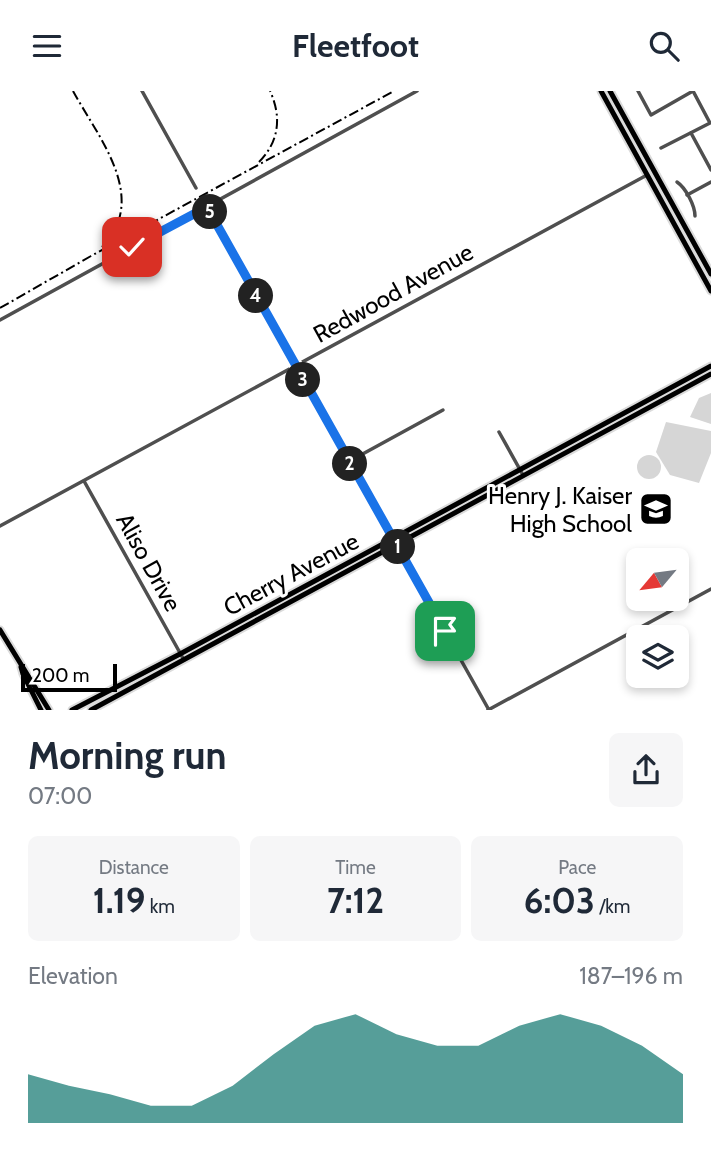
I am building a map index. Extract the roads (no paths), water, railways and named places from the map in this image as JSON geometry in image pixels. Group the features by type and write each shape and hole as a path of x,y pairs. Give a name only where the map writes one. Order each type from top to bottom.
{"main road":[{"path":"601,91 711,291"},
{"path":"610,91 711,274"},
{"name":"Cherry Avenue","path":"91,710 182,657 711,366"},
{"name":"Cherry Avenue","path":"521,472 711,375"},
{"path":"0,630 41,710"},
{"name":"Cherry Avenue","path":"72,710 182,657"},
{"path":"21,667 27,670 49,710"}],"street":[{"path":"142,91 196,188"},
{"path":"0,320 417,91"},
{"path":"638,91 651,115 693,91 710,123 661,148"},
{"path":"691,133 709,161 711,170"},
{"name":"Redwood Avenue","path":"0,526 295,367 377,319 655,171"},
{"path":"677,182 687,195 696,212 695,216"},
{"path":"687,195 711,182"},
{"path":"207,207 489,710 711,589"},
{"path":"348,462 443,410"},
{"path":"499,432 521,472"},
{"name":"Aliso Drive","path":"84,481 182,657"}],"railway":[{"path":"73,91 106,148 121,188 121,208 116,228 102,247"},
{"path":"259,162 271,146 276,129 276,110 270,91"},
{"path":"0,308 394,91"}],"place":[{"name":"Henry J. Kaiser High School","path":"656,509"}]}
